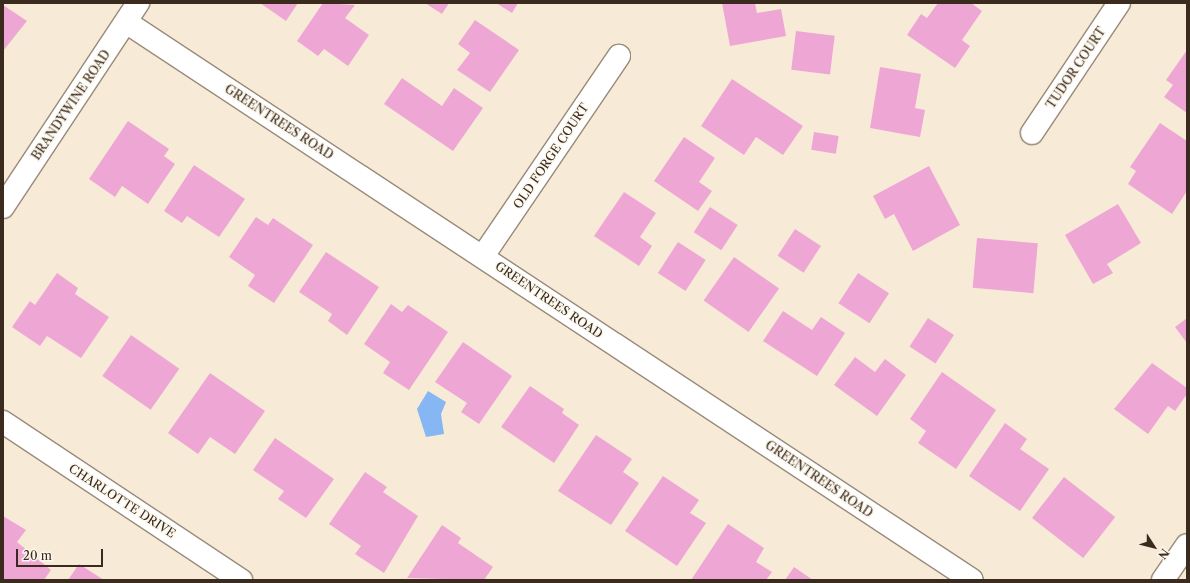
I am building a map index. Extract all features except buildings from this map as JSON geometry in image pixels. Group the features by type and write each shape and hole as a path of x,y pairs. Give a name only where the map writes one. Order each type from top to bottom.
{"street":[{"name":"BRANDYWINE ROAD","path":"3,207 138,3"},
{"name":"TUDOR COURT","path":"1032,133 1119,3"},
{"name":"GREENTREES ROAD","path":"126,22 484,256 972,580"},
{"name":"OLD FORGE COURT","path":"484,256 619,56"},
{"name":"CHARLOTTE DRIVE","path":"3,422 241,580"},
{"path":"1163,580 1187,545"}],"water":[{"path":"428,391 446,402 441,414 444,434 426,437 417,409"}]}
